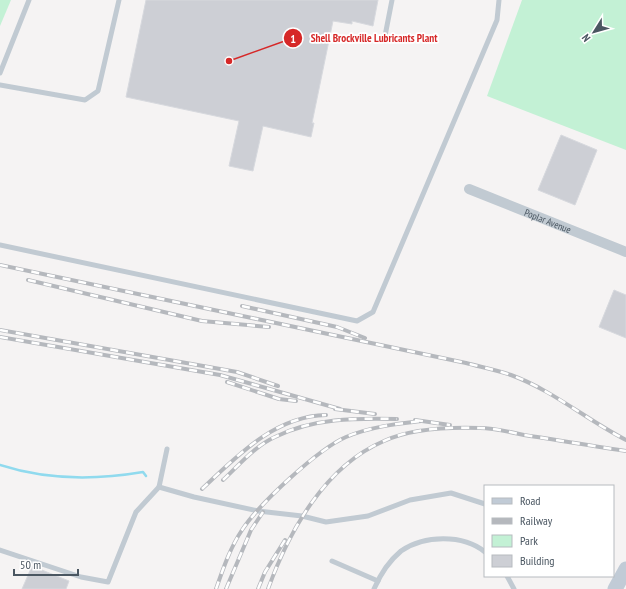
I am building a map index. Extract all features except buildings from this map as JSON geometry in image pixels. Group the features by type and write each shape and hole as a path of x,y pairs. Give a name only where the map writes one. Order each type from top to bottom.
{"street":[{"name":"Poplar Avenue","path":"469,189 626,252"},
{"path":"615,589 622,572"}],"lane":[{"path":"0,73 29,0"},
{"path":"0,85 85,100 98,91 119,0"},
{"path":"384,41 392,0"},
{"path":"0,245 357,321 373,312 497,20 499,0"},
{"path":"0,550 82,577 108,582 136,512 159,487 167,449"},
{"path":"159,487 194,497 258,511 302,516 326,522 368,516 410,500 451,493 484,504"},
{"path":"374,589 387,566 401,552 419,542 452,538 476,545 484,551"},
{"path":"332,561 378,581"},
{"path":"508,577 514,589"}],"green space":[{"path":"0,0 11,0 0,26"},
{"path":"522,0 626,0 626,150 487,96"}],"waterway":[{"path":"0,465 35,474 53,476 89,477 125,475 143,472 146,476"}],"railway":[{"path":"0,265 466,363 511,375 541,389 626,440"},
{"path":"28,280 202,321 269,327"},
{"path":"242,306 337,327 365,338"},
{"path":"0,330 237,372 278,386"},
{"path":"0,337 220,375 340,409"},
{"path":"227,382 279,399 296,401"},
{"path":"335,409 375,414"},
{"path":"202,489 243,451 274,430 290,422 307,417 326,415"},
{"path":"223,480 261,445 289,431 304,426 334,420 397,419"},
{"path":"415,420 450,425"},
{"path":"216,589 230,551 242,530 261,506 305,465 334,443 346,437 383,426 421,421"},
{"path":"268,589 298,523 312,503 327,484 344,467 363,452 384,441 406,433 431,429 485,428 626,451"},
{"path":"226,589 251,530 263,512"},
{"path":"258,589 265,572 285,540"}],"place":[{"name":"Shell Brockville Lubricants Plant","path":"229,61"}]}
